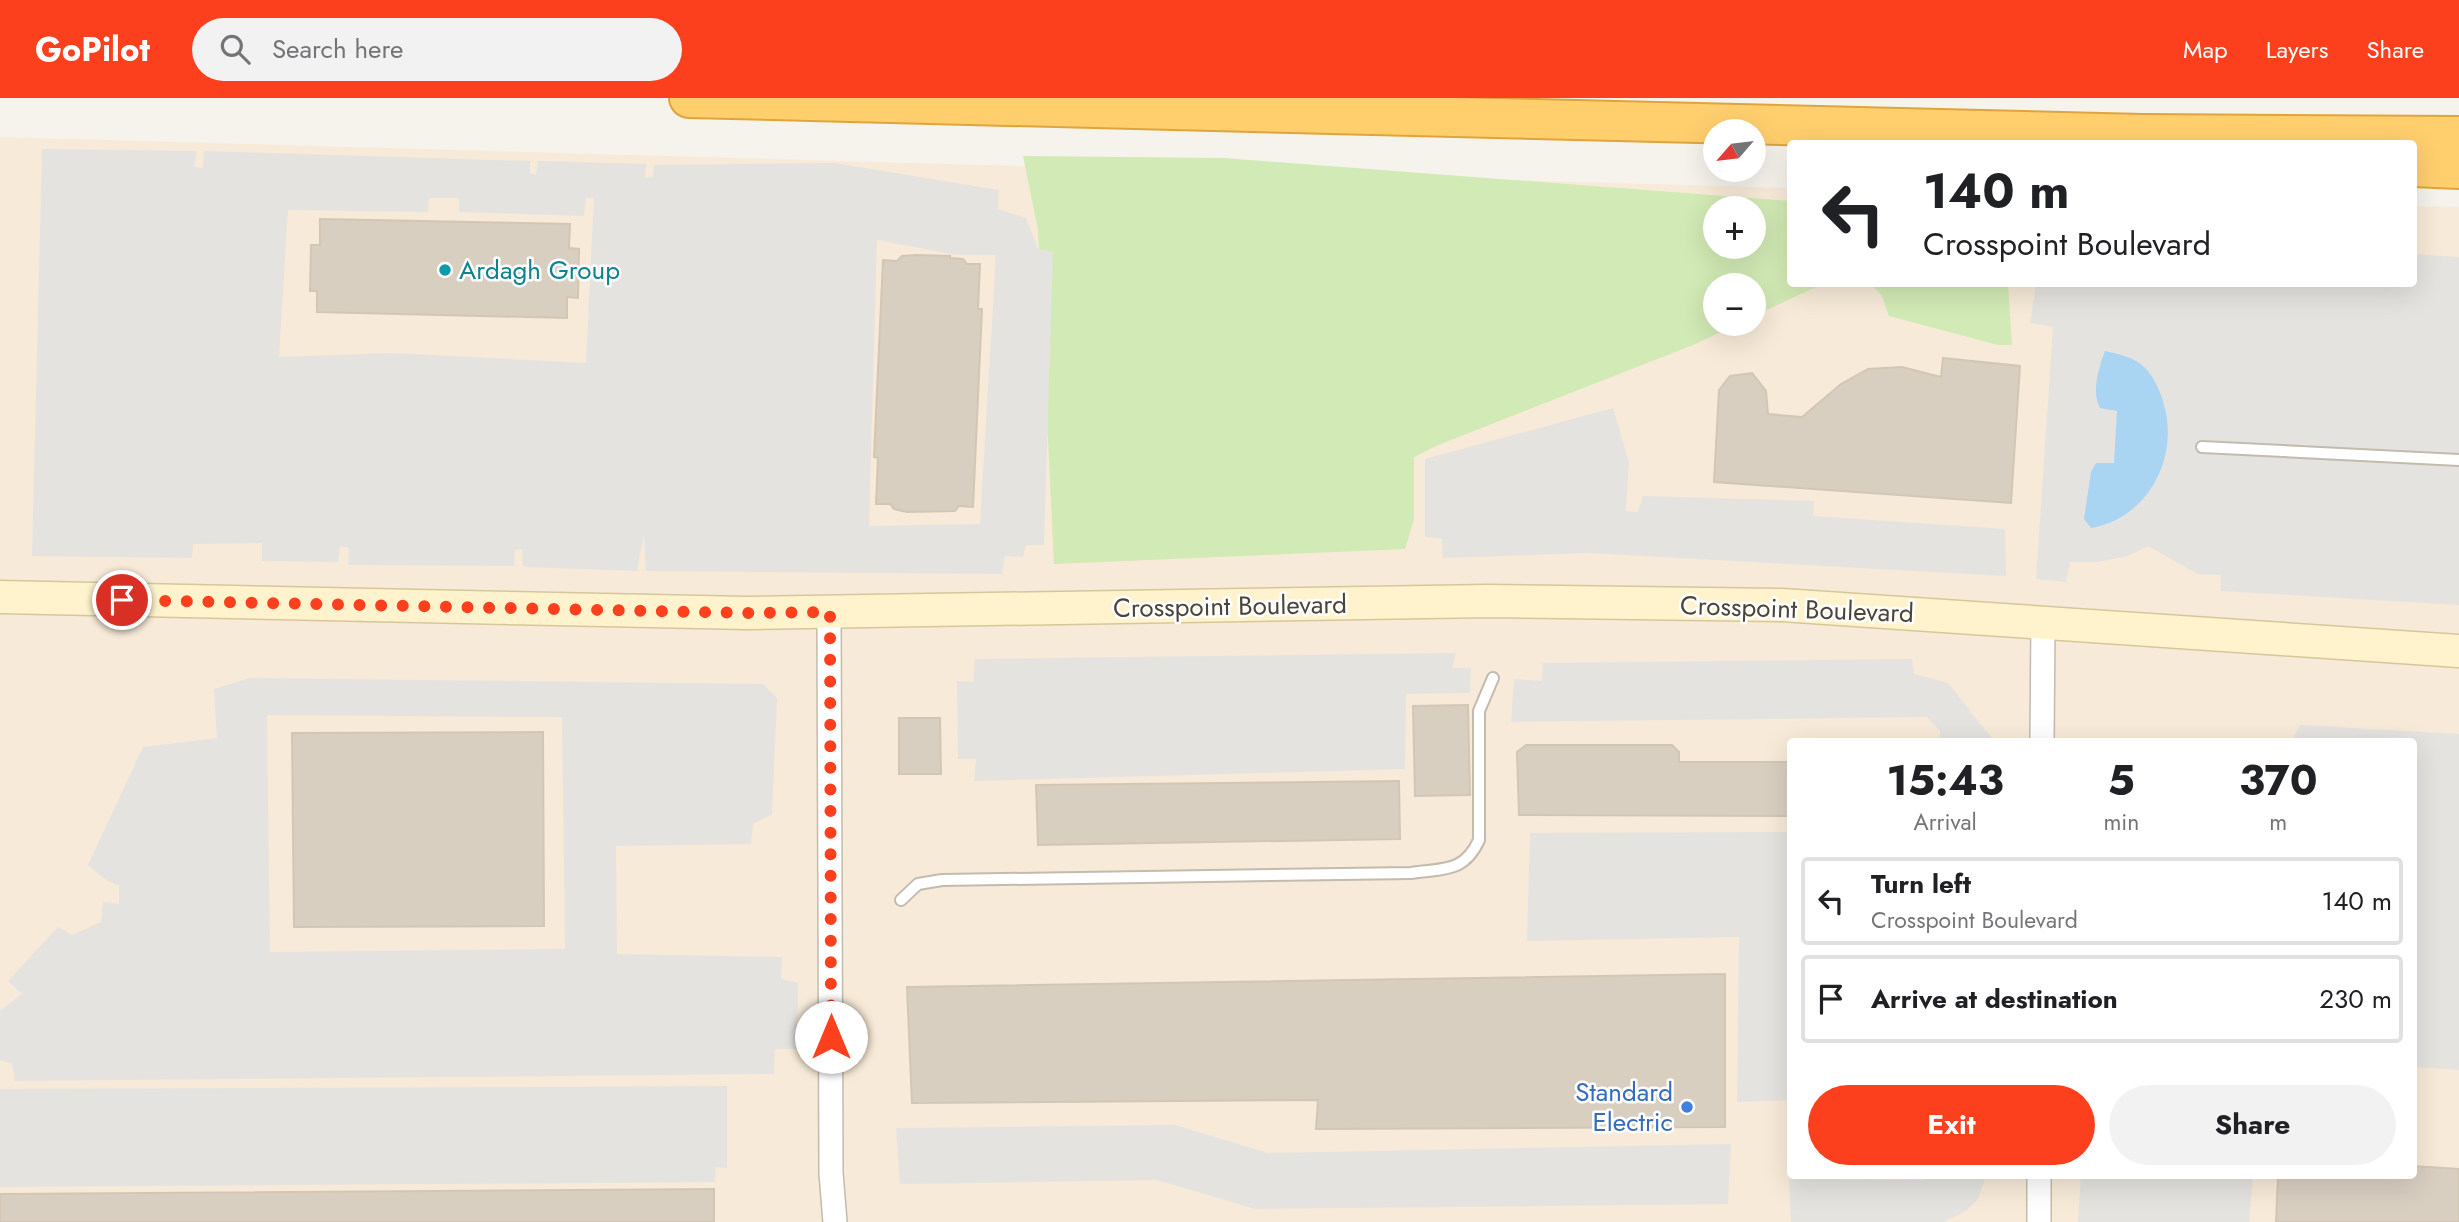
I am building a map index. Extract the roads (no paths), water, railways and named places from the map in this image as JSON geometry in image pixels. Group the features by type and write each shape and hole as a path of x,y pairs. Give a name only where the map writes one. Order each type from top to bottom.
{"highway":[{"path":"689,98 2142,134 2459,136"},
{"path":"2142,134 2182,140"},
{"path":"2417,167 2459,169"}],"street":[{"name":"Crosspoint Boulevard","path":"0,597 431,607 830,612 1499,601 1782,604 2459,651"},
{"path":"830,612 831,1173 835,1222"},
{"path":"2042,738 2043,622"},
{"path":"2039,1179 2039,1222"}],"lane":[{"path":"2202,447 2459,460"},
{"path":"901,900 918,884 942,880 1411,873 1456,867 1471,859 1479,840 1479,711 1493,678"}],"water":[{"path":"2105,351 2136,361 2151,375 2164,405 2168,425 2167,445 2163,464 2144,498 2129,512 2111,522 2091,528 2084,519 2091,472 2096,463 2114,463 2117,411 2100,408 2096,395 2098,372"}],"place":[{"name":"Ardagh Group","path":"445,270"},
{"name":"Standard Electric","path":"1687,1107"}]}
